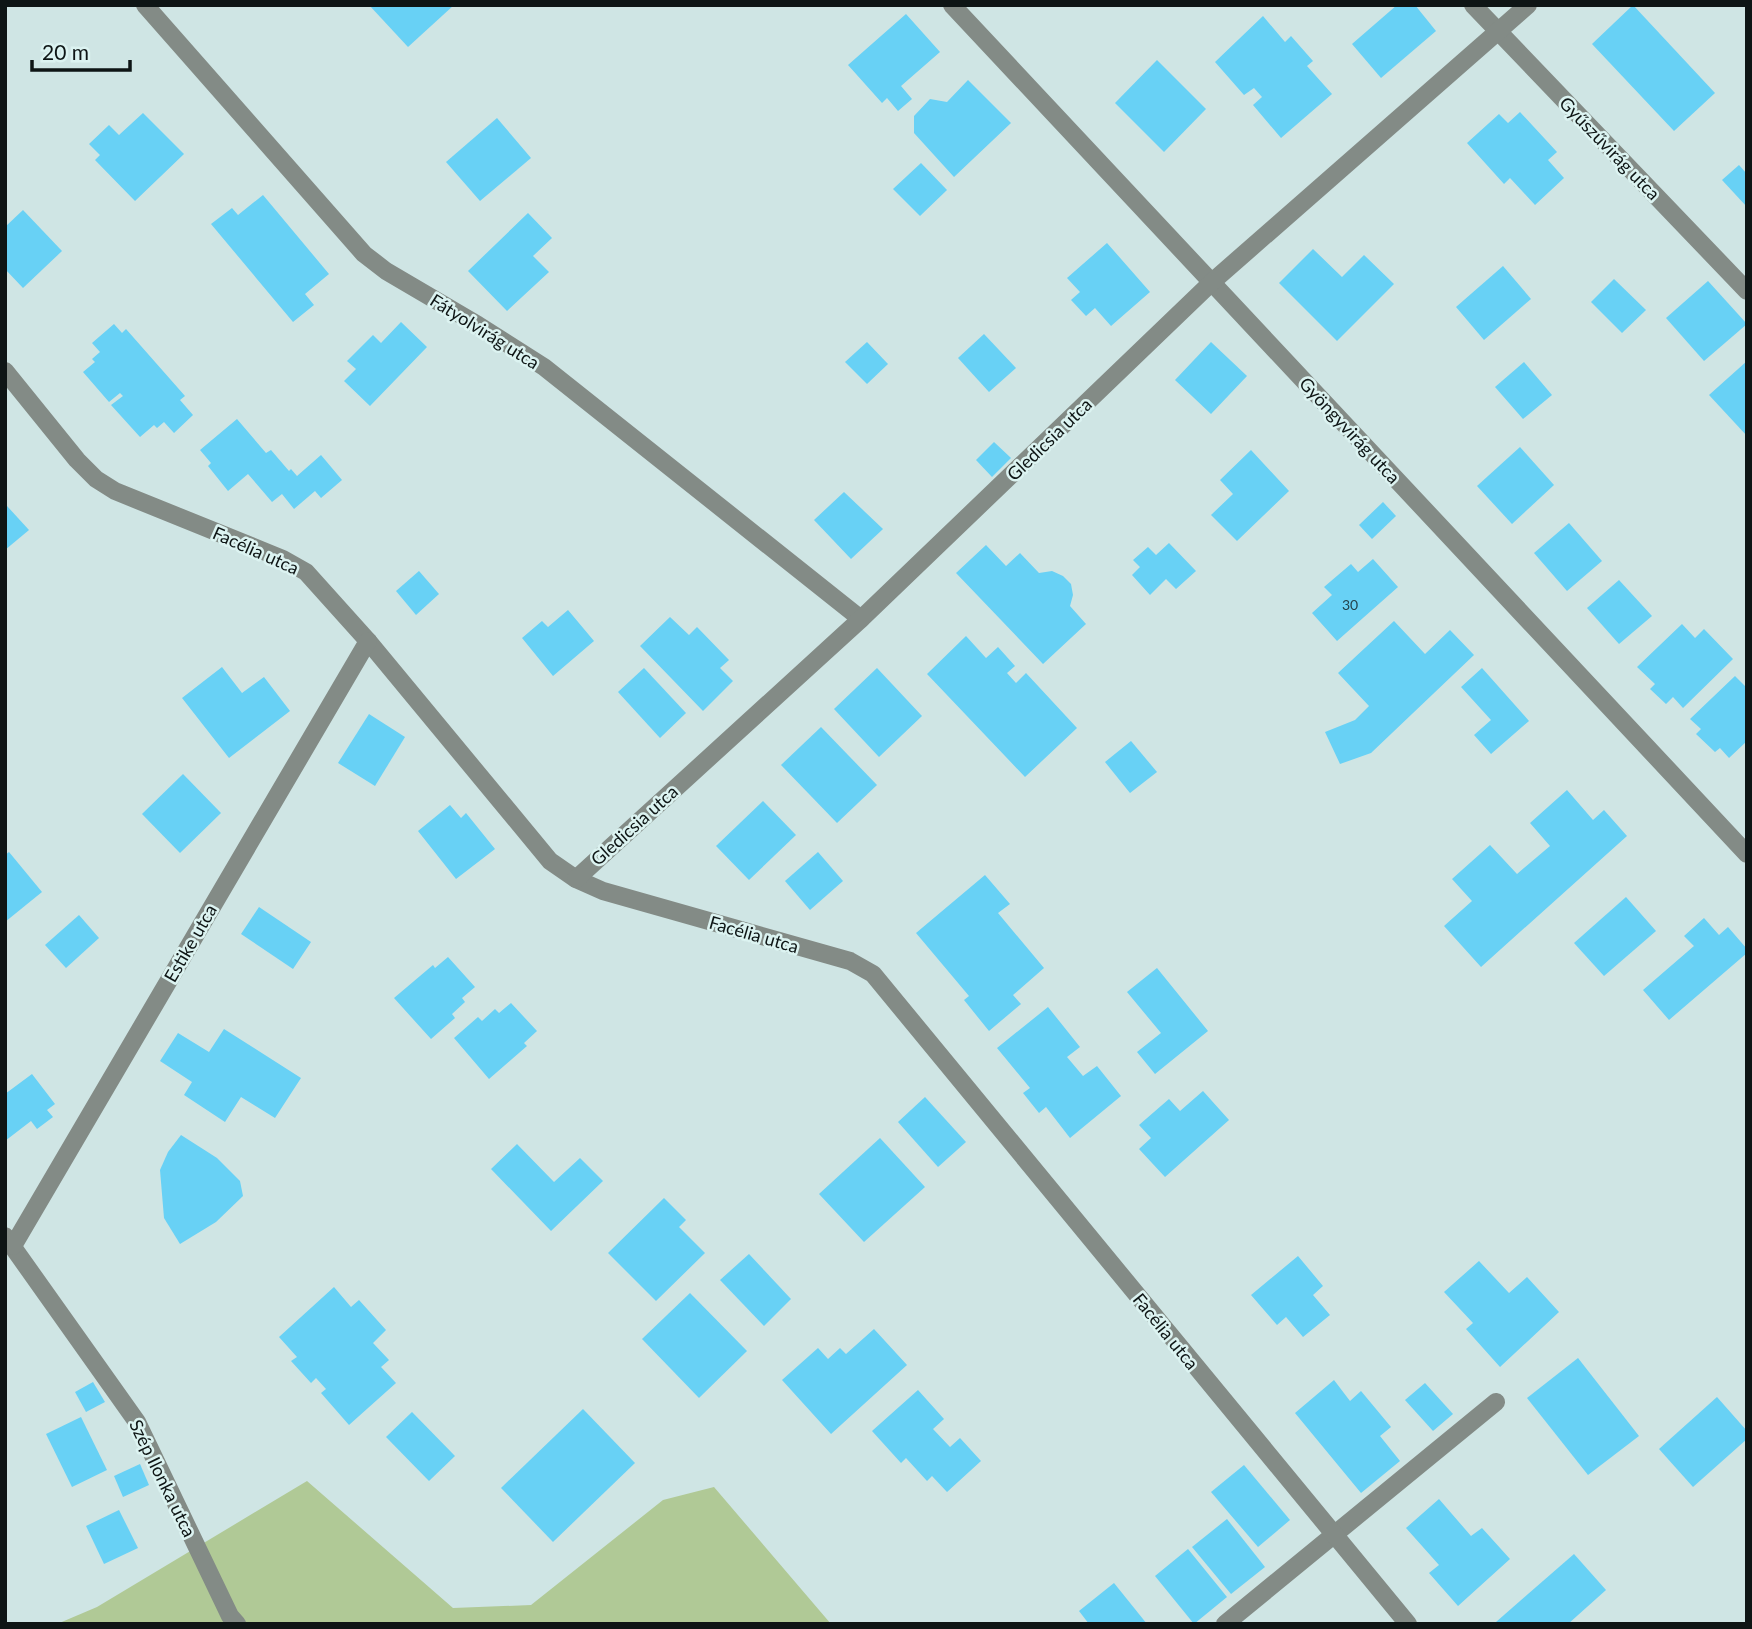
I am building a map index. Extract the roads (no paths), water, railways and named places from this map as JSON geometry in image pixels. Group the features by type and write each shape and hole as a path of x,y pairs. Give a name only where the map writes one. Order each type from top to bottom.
{"street":[{"name":"Fátyolvirág utca","path":"145,5 364,254 386,271 544,367 861,619"},
{"name":"Gyöngyvirág utca","path":"952,5 1747,854"},
{"name":"Gyűszűvirág utca","path":"1473,5 1747,291"},
{"name":"Gledicsia utca","path":"576,878 861,619 1212,282 1528,5"},
{"name":"Facélia utca","path":"5,371 76,460 96,479 116,491 283,559 306,572 368,640 550,861 603,891 850,961 873,974 1408,1624"},
{"name":"Estike utca","path":"9,1241 368,640"},
{"name":"Szép Ilonka utca","path":"9,1241 137,1422 230,1616 237,1624"},
{"path":"1225,1624 1496,1402"}]}
